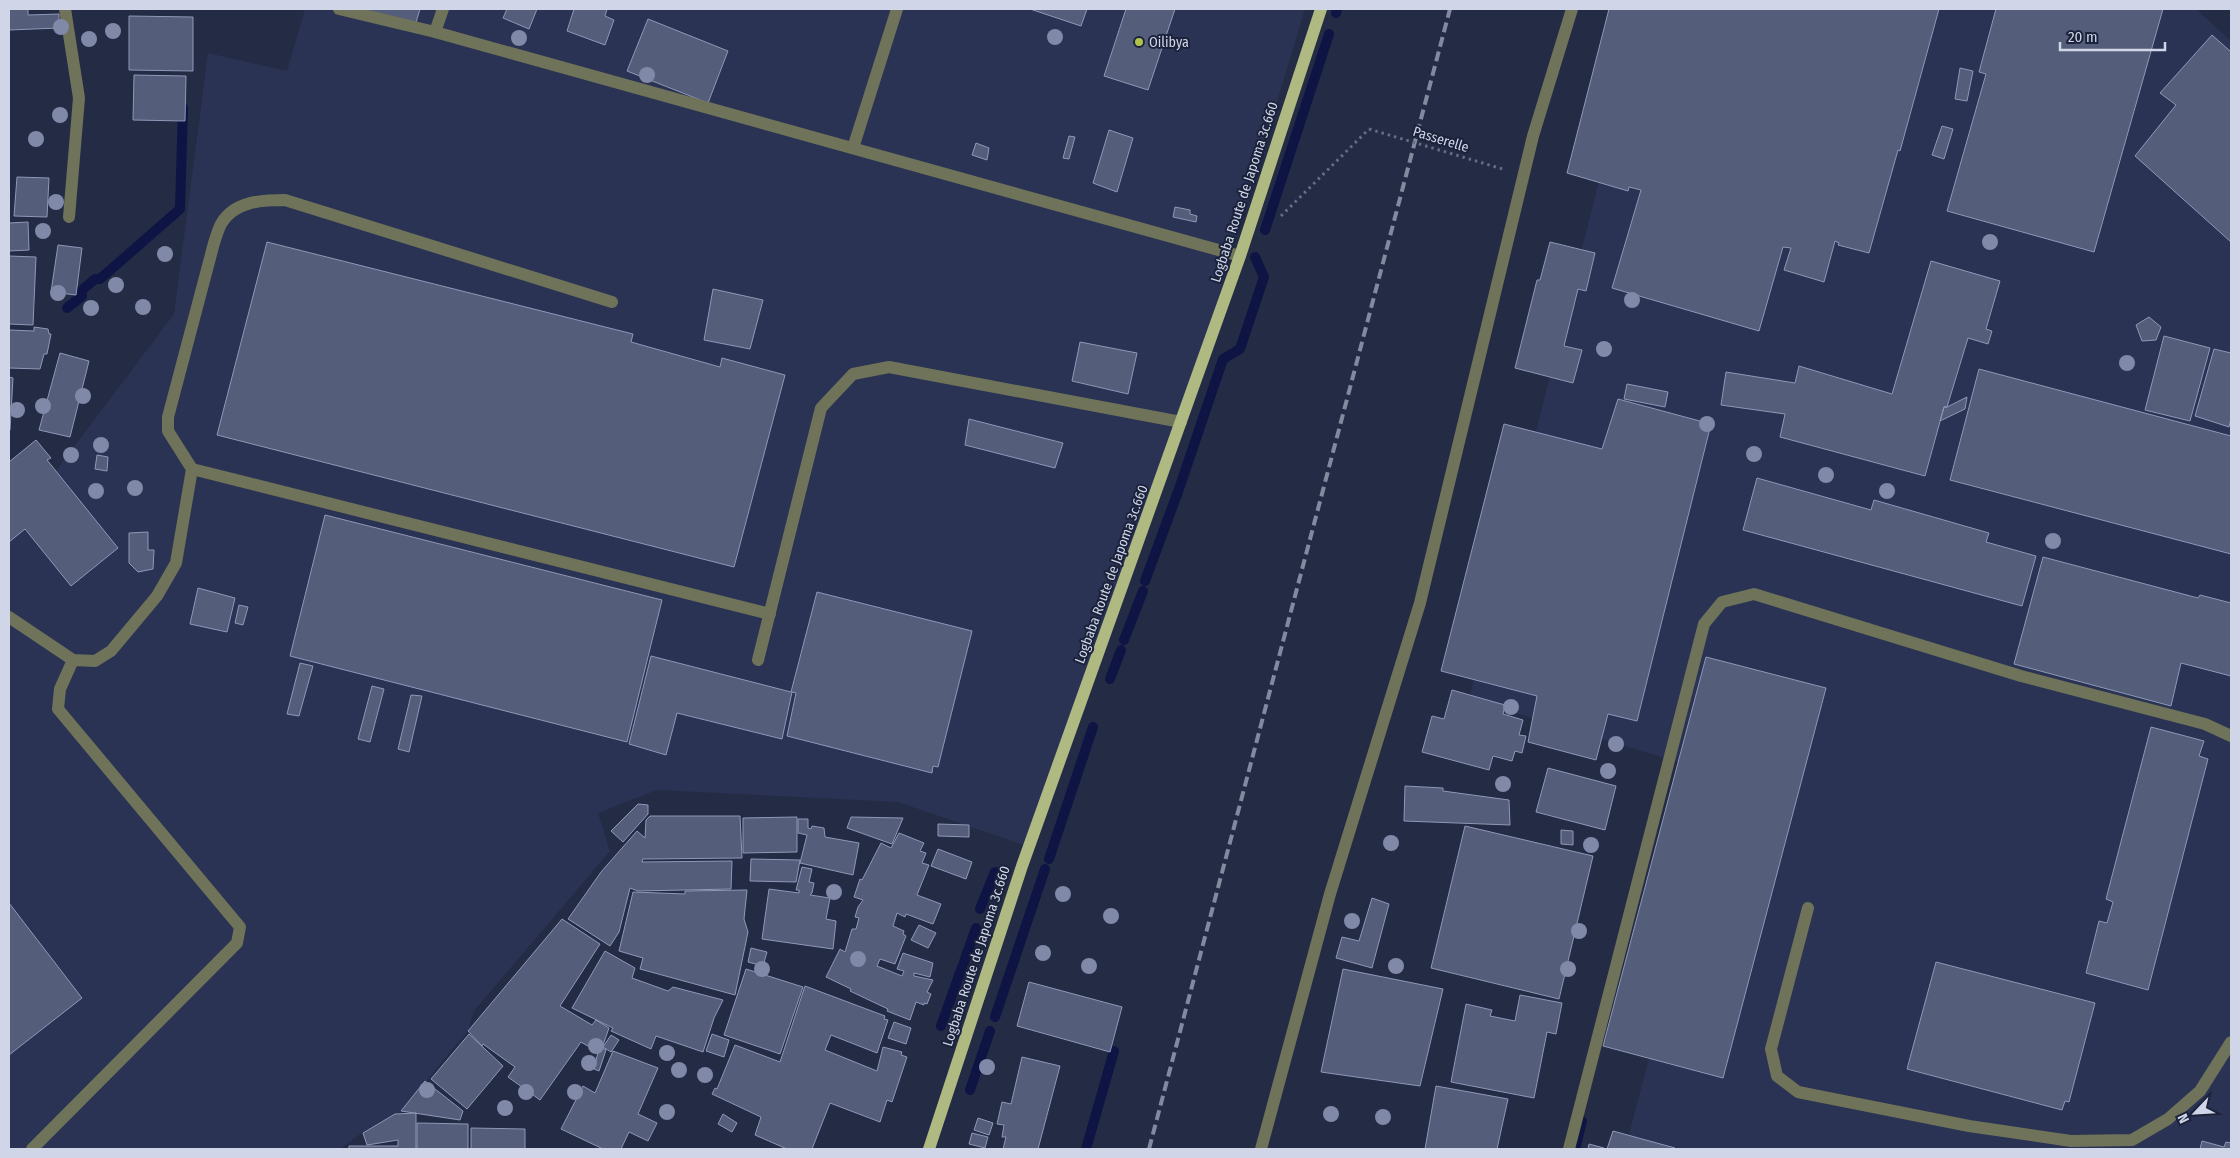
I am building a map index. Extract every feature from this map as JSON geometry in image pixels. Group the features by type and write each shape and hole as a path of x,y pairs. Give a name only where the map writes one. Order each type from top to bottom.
{"main road":[{"name":"Logbaba Route de Japoma 3c.660","path":"929,1149 1022,866 1240,256 1321,9"}],"street":[{"path":"65,9 79,98 69,217"},
{"path":"340,9 435,32 1240,256"},
{"path":"435,32 442,9"},
{"path":"853,148 897,9"},
{"path":"1261,1149 1330,894 1420,603 1533,136 1572,9"},
{"path":"9,617 73,660 95,661 111,651 157,596 176,563 192,469 168,431 168,417 216,237 221,223 238,207 260,200 286,200 612,302"},
{"path":"758,660 821,408 853,374 889,367 1181,422"},
{"path":"192,469 770,614"},
{"path":"1569,1149 1704,624 1722,602 1754,594 2021,676 2204,724 2231,736"},
{"path":"32,1149 237,943 240,927 58,710 60,689 73,660"},
{"path":"1808,908 1770,1049 1777,1076 1798,1092 1969,1126 2071,1141 2132,1140 2168,1119 2200,1092 2231,1042"}],"path":[{"name":"Passerelle","path":"1274,223 1369,129 1506,170"}],"shaded area":[{"path":"305,9 1305,9 1214,311 1027,846 898,802 657,790 598,813 610,851 474,1011 468,1031 401,1111 362,1133 340,1149 9,1149 9,525 22,516 174,314 208,53 287,71"},
{"path":"1642,9 2196,9 2231,41 2231,1149 1625,1149 1724,776 1469,699"}],"building":[{"path":"9,9 28,9 28,15 59,14 59,28 9,30"},
{"path":"347,9 420,9 415,26"},
{"path":"507,9 537,9 529,29 503,18"},
{"path":"574,9 607,9 605,16 614,20 605,45 567,31"},
{"path":"1030,9 1087,9 1081,26"},
{"name":"Oilibya","path":"1126,9 1175,9 1148,90 1104,76"},
{"path":"1609,9 1939,9 1900,151 1898,150 1869,253 1838,245 1839,243 1835,241 1824,282 1784,270 1791,248 1783,247 1759,331 1612,288 1641,190 1629,187 1628,191 1567,173"},
{"path":"1996,9 2163,9 2094,252 1947,211 1986,74 1979,72"},
{"path":"129,16 193,17 193,71 129,70"},
{"path":"648,19 728,51 708,103 627,71"},
{"path":"2212,35 2230,51 2231,49 2231,242 2135,156 2176,105 2160,93"},
{"path":"1960,68 1973,71 1967,101 1955,99"},
{"path":"134,75 186,76 185,121 133,120"},
{"path":"1942,126 1953,129 1944,159 1932,155"},
{"path":"1109,130 1133,138 1117,192 1093,183"},
{"path":"1069,136 1075,137 1069,159 1063,158"},
{"path":"976,143 989,148 987,160 972,155"},
{"path":"17,177 49,178 47,217 14,216"},
{"path":"1175,207 1190,210 1190,214 1197,216 1196,222 1173,217"},
{"path":"28,222 29,250 9,251 9,223"},
{"path":"267,242 633,334 631,342 720,367 722,358 785,375 734,567 217,435"},
{"path":"1550,242 1595,253 1586,291 1578,289 1564,346 1582,350 1573,383 1515,368 1537,280 1540,280"},
{"path":"58,245 82,248 76,295 51,292"},
{"path":"9,256 36,257 33,325 9,324"},
{"path":"1931,261 2000,281 1986,329 1992,331 1988,344 1968,338 1947,407 1944,407 1925,476 1780,437 1785,414 1721,405 1726,372 1795,383 1799,366 1892,394"},
{"path":"713,289 763,300 750,349 704,340"},
{"path":"2149,317 2161,327 2156,340 2142,341 2136,325"},
{"path":"34,327 48,329 49,334 51,334 47,354 44,354 40,369 9,368 9,330 34,331"},
{"path":"2164,336 2210,348 2190,421 2145,410"},
{"path":"1080,342 1137,353 1128,394 1072,381"},
{"path":"2214,349 2231,353 2231,419 2229,427 2195,416"},
{"path":"60,353 89,361 70,437 39,430"},
{"path":"1979,369 2231,436 2231,554 1950,480"},
{"path":"9,377 13,378 10,430 9,430"},
{"path":"1627,384 1668,392 1665,407 1624,399"},
{"path":"1967,397 1965,409 1940,421 1944,407"},
{"path":"1618,399 1711,424 1637,721 1608,714 1596,760 1528,742 1537,696 1441,671 1504,424 1602,449"},
{"path":"969,419 1063,443 1055,468 965,445"},
{"path":"36,440 51,458 47,460 118,548 71,586 25,529 9,542 9,462"},
{"path":"97,455 108,457 107,471 95,469"},
{"path":"1757,478 1871,510 1874,500 1989,533 1986,542 2036,556 2022,606 1743,530"},
{"path":"325,515 662,600 627,742 290,656"},
{"path":"148,532 148,550 154,550 153,569 138,572 129,563 129,533"},
{"path":"2043,557 2198,598 2200,595 2231,603 2231,676 2181,663 2171,706 2014,664"},
{"path":"198,588 235,598 227,632 190,624"},
{"path":"817,592 972,631 938,767 933,766 932,773 787,736 796,693 792,692 782,739 677,713 666,755 629,744 651,656 791,692"},
{"path":"239,605 248,607 243,625 235,623"},
{"path":"1706,657 1826,688 1723,1078 1603,1046"},
{"path":"300,663 313,666 299,716 287,714"},
{"path":"372,686 384,689 370,742 358,739"},
{"path":"1452,690 1505,705 1503,714 1523,720 1519,735 1526,736 1522,753 1515,751 1512,761 1493,756 1489,770 1422,752 1432,716 1444,719"},
{"path":"411,695 422,696 409,752 398,749"},
{"path":"2151,727 2204,741 2199,756 2208,759 2148,990 2086,973 2099,921 2107,923 2113,902 2106,899"},
{"path":"1548,768 1616,786 1605,830 1536,812"},
{"path":"1405,786 1443,788 1443,791 1509,800 1510,825 1404,821"},
{"path":"638,804 648,805 648,814 623,842 611,831"},
{"path":"650,816 740,816 742,858 643,859 642,862 732,861 731,889 638,891 630,888 619,932 610,946 568,919 601,872 637,831 645,838 646,820"},
{"path":"797,817 797,852 743,853 743,818"},
{"path":"851,817 903,818 892,844 847,828"},
{"path":"798,819 808,819 808,828 811,829 812,826 824,828 825,837 859,843 853,875 800,863 807,835 798,833"},
{"path":"938,824 969,825 969,837 938,836"},
{"path":"1465,826 1593,856 1559,999 1431,968"},
{"path":"1561,830 1573,831 1573,845 1561,844"},
{"path":"899,833 924,843 920,851 926,853 922,863 929,865 917,895 941,904 933,924 906,914 905,917 897,913 893,926 904,931 903,934 906,936 895,964 880,959 877,966 902,976 904,971 897,969 903,953 933,963 930,977 914,973 914,976 933,980 927,992 931,994 927,1004 924,1003 924,1005 916,1002 910,1020 887,1011 888,1009 826,977 840,949 845,952 852,929 856,929 859,918 855,917 858,907 863,900 854,897 860,879 862,880 881,843 891,848"},
{"path":"938,849 972,862 966,879 931,866"},
{"path":"751,859 800,860 796,882 750,881"},
{"path":"802,867 812,869 809,882 814,883 810,895 830,898 826,919 836,921 833,949 762,939 769,889 799,893 799,890 796,890"},
{"path":"747,890 744,919 748,932 735,995 640,969 643,958 619,951 633,892 685,894 685,891"},
{"path":"1372,898 1389,904 1372,968 1336,958 1342,937 1359,941"},
{"path":"9,903 82,998 9,1055"},
{"path":"562,919 600,944 560,1006 592,1025 596,1020 609,1028 602,1048 606,1050 599,1071 594,1069 598,1052 581,1042 540,1100 508,1077 515,1067 483,1044 482,1046 468,1031"},
{"path":"919,925 936,933 928,948 911,940"},
{"path":"751,948 767,952 763,966 748,962"},
{"path":"605,951 635,968 632,978 668,991 673,987 723,1000 714,1018 703,1052 656,1036 651,1049 611,1031 613,1028 572,1008"},
{"path":"1936,962 2095,1003 2069,1102 2065,1101 2062,1110 1907,1069"},
{"path":"746,969 803,987 780,1054 724,1035"},
{"path":"1343,969 1443,989 1420,1086 1321,1072"},
{"path":"1029,982 1122,1007 1110,1052 1017,1026"},
{"path":"805,986 885,1016 884,1019 888,1020 877,1053 831,1035 825,1050 877,1071 883,1047 902,1052 901,1055 907,1057 892,1102 887,1100 880,1122 830,1103 812,1149 787,1149 755,1135 761,1117 712,1094 715,1088 717,1089 735,1045 780,1062"},
{"path":"1520,995 1562,1003 1556,1034 1547,1032 1534,1098 1451,1082 1466,1004 1492,1010 1490,1016 1515,1021"},
{"path":"894,1022 911,1028 906,1044 888,1038"},
{"path":"469,1034 503,1066 467,1109 431,1079"},
{"path":"712,1034 729,1040 724,1057 706,1051"},
{"path":"611,1035 619,1040 611,1052 603,1047"},
{"path":"613,1051 658,1068 638,1114 657,1123 648,1141 629,1132 621,1149 603,1149 561,1129 583,1086 595,1093"},
{"path":"1022,1057 1060,1066 1038,1149 1003,1149 1006,1137 1002,1137 1004,1125 997,1124 1002,1102 1011,1104"},
{"path":"425,1081 463,1111 460,1120 401,1111"},
{"path":"1436,1086 1508,1099 1497,1149 1425,1149"},
{"path":"416,1113 416,1149 349,1149 349,1146 398,1146 398,1140 367,1145 363,1133 395,1114"},
{"path":"723,1114 737,1123 732,1132 718,1124"},
{"path":"978,1118 993,1123 989,1135 974,1130"},
{"path":"417,1123 468,1124 468,1149 417,1149"},
{"path":"471,1128 525,1129 525,1149 471,1149"},
{"path":"1613,1131 1675,1148 1607,1149"},
{"path":"972,1133 988,1137 985,1148 969,1144"},
{"path":"2202,1141 2224,1147 2226,1142 2231,1143 2231,1149 2200,1149"},
{"path":"1589,1144 1604,1148 1604,1149 1588,1149"}],"waterway":[{"path":"1336,13 1337,9"},
{"path":"1265,230 1329,34"},
{"path":"67,308 82,296 81,291 95,279 100,279 180,209 183,108"},
{"path":"1145,581 1179,489 1223,359 1240,349 1264,277 1255,257"},
{"path":"1124,640 1143,591"},
{"path":"1110,679 1121,650"},
{"path":"1049,859 1093,727"},
{"path":"995,1017 1045,869"},
{"path":"980,909 995,872"},
{"path":"964,962 976,928"},
{"path":"941,1026 962,967"},
{"path":"970,1090 990,1031"},
{"path":"1086,1149 1114,1051"},
{"path":"1575,1149 1582,1121"}],"railway":[{"path":"1149,1149 1450,9"}],"place":[{"name":"Oilibya","path":"1139,42"}]}
